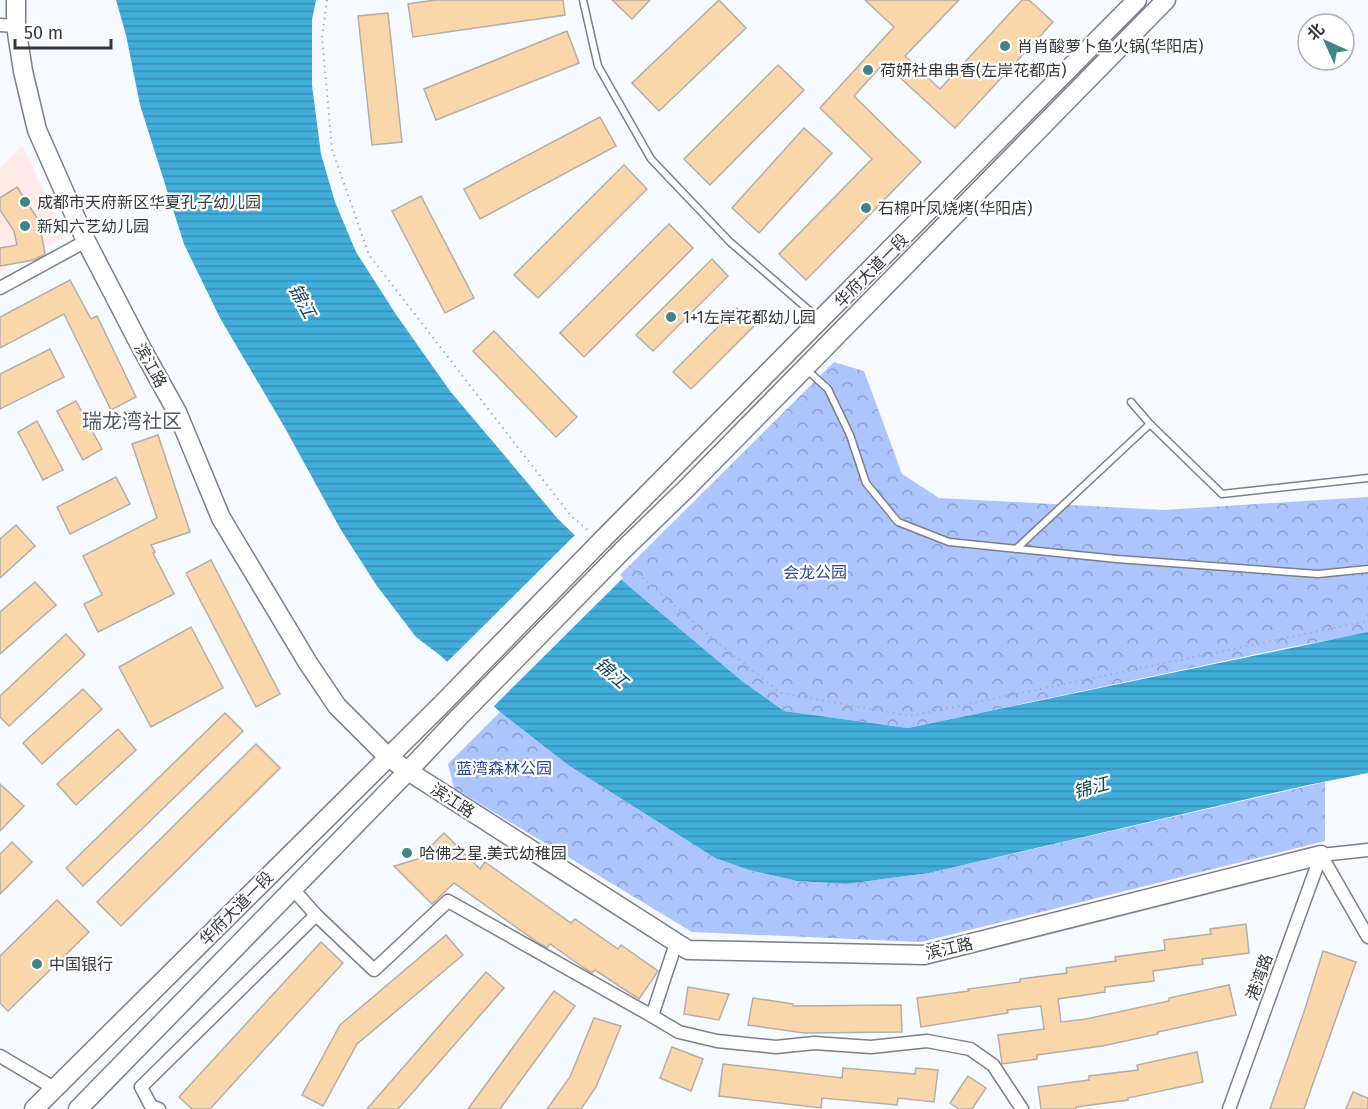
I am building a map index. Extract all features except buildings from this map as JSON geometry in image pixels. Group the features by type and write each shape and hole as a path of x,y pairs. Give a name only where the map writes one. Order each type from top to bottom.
{"main road":[{"name":"滨江路","path":"16,0 8,26 23,71 37,130 86,241 177,412 221,518 308,663 337,706 388,757 408,771 688,950 924,955 1321,855"},
{"name":"华府大道一段","path":"46,1101 439,707 596,535 821,320 1137,0"},
{"path":"46,1101 76,1109 1166,0"}],"street":[{"path":"0,288 86,241"},
{"path":"1368,850 1321,855 1368,937"},
{"name":"港湾路","path":"1229,1109 1321,855"},
{"path":"292,888 316,915 374,970 448,901 679,1032 717,1041 776,1047 814,1042 871,1047 927,1041 970,1049 993,1065 1022,1109"},
{"path":"159,1109 151,1106 141,1087 316,915"},
{"path":"652,1016 676,943"},
{"path":"0,1056 46,1101"}],"lane":[{"path":"584,0 598,66 651,159 730,242 821,320"},
{"path":"804,367 828,389 850,435 866,483 898,522 949,542 1117,559 1318,574 1368,569"},
{"path":"1131,402 1150,424 1222,494 1368,478"},
{"path":"1016,549 1150,424"}],"path":[{"path":"327,0 322,37 332,149 369,255 572,516 596,535"},
{"path":"623,555 717,642 781,693 910,716 1368,621"}],"shaded area":[{"name":"成都市天府新区华夏孔子幼儿园","path":"22,146 66,236 0,272 0,168"}],"green space":[{"name":"会龙公园","path":"834,362 864,371 902,474 939,498 1164,510 1368,497 1368,633 1285,648 908,728 784,711 742,681 618,577"},
{"name":"蓝湾森林公园","path":"500,712 568,765 715,858 749,870 797,881 846,884 929,873 1325,782 1325,841 921,942 692,932 454,788 448,764"}],"water":[{"name":"锦江","path":"116,0 316,0 312,20 312,85 321,154 335,202 356,252 395,313 450,391 558,519 618,577 742,681 784,711 908,728 1368,632 1368,773 929,873 846,884 797,881 749,870 715,858 568,765 500,712 441,656 416,637 377,586 341,530 285,428 220,318 184,244 140,105 126,35"}],"pier":[{"path":"577,533 623,578 492,708 445,664"}],"place":[{"name":"肖肖酸萝卜鱼火锅(华阳店)","path":"1005,46"},
{"name":"荷妍社串串香(左岸花都店)","path":"868,70"},
{"name":"成都市天府新区华夏孔子幼儿园","path":"25,202"},
{"name":"石棉叶凤烧烤(华阳店)","path":"866,208"},
{"name":"新知六艺幼儿园","path":"25,226"},
{"name":"1+1左岸花都幼儿园","path":"671,317"},
{"name":"哈佛之星.美式幼稚园","path":"407,853"},
{"name":"中国银行","path":"37,964"}],"district":[{"name":"瑞龙湾社区","path":"132,421"}]}
